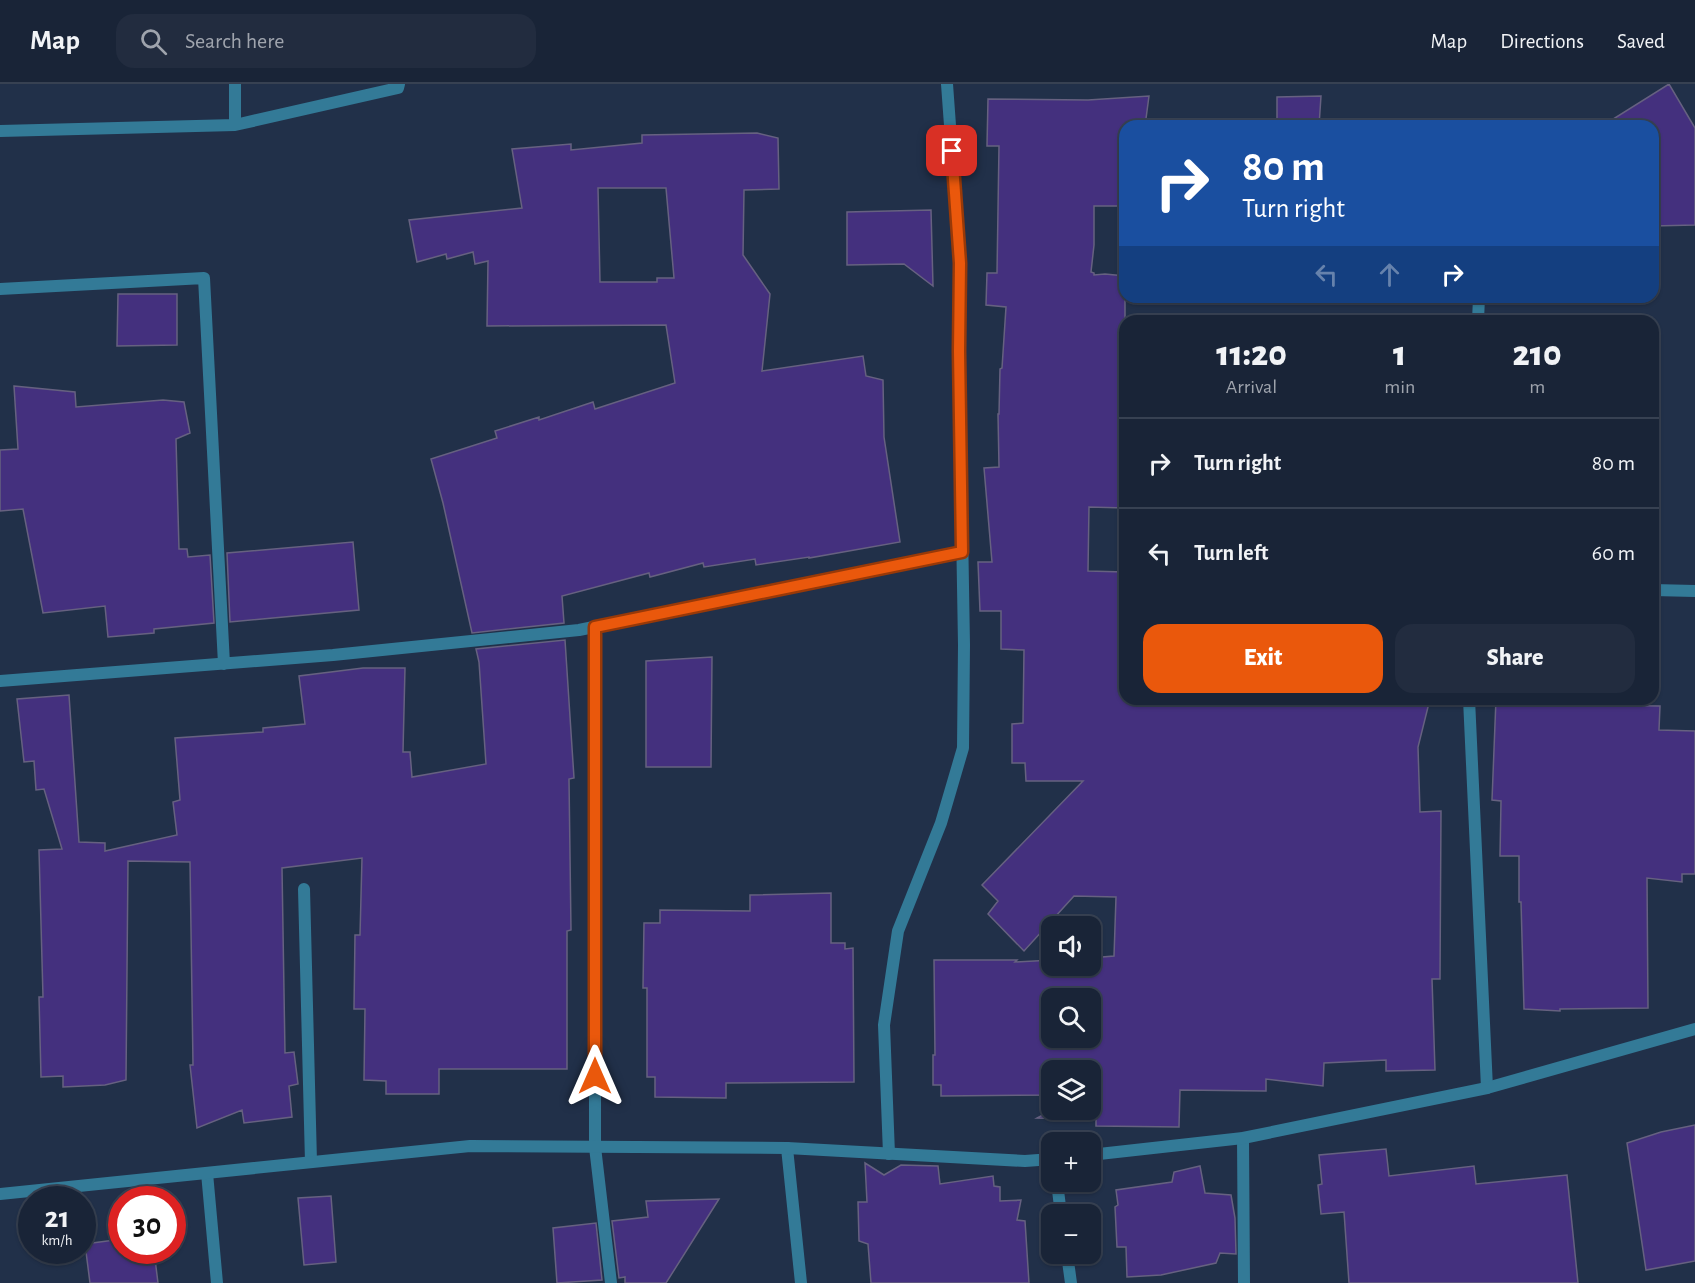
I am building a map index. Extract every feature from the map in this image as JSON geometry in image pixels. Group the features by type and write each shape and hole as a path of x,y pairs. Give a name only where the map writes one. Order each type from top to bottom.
{"street":[{"path":"235,126 236,84"},
{"path":"0,131 235,126 398,88 399,84"},
{"path":"889,1154 884,1024 898,931 942,823 963,748 960,263 947,84"},
{"path":"0,289 204,278 224,664"},
{"path":"0,681 333,655 579,630 962,552"},
{"path":"1659,590 1695,591"},
{"path":"595,627 595,1147 611,1283"},
{"path":"1469,705 1487,1088"},
{"path":"304,889 311,1162"},
{"path":"1101,1154 1242,1138 1487,1088 1695,1029"},
{"path":"1242,1138 1244,1283"},
{"path":"0,1194 470,1146 787,1148 1025,1161 1041,1160"},
{"path":"787,1148 801,1283"},
{"path":"207,1173 217,1283"},
{"path":"1068,1264 1071,1283"}],"building":[{"path":"1669,84 1695,128 1695,225 1659,226 1659,120 1612,120"},
{"path":"1149,96 1146,120 1119,120 1119,206 1094,206 1091,272 1094,275 1119,275 1119,303 1125,303 1125,315 1119,315 1119,508 1089,507 1088,571 1119,572 1119,705 1428,705 1418,747 1420,812 1441,811 1440,979 1432,979 1435,1070 1386,1071 1386,1060 1324,1063 1323,1086 1266,1079 1266,1091 1180,1090 1179,1127 1096,1126 1096,1120 1101,1120 1101,1060 1041,1060 1041,1095 941,1096 941,1085 933,1085 934,960 1041,961 1041,976 1101,976 1101,957 1114,956 1116,897 1074,896 1056,916 1041,916 1041,932 1024,951 988,914 998,901 982,885 1083,781 1026,781 1025,763 1012,763 1012,724 1023,723 1024,650 1001,649 1001,611 980,611 978,562 992,562 984,468 999,467 998,414 1006,307 986,305 987,273 997,273 999,146 987,146 988,99 1088,100"},
{"path":"1321,96 1319,120 1277,120 1277,97"},
{"path":"757,133 778,138 779,189 744,190 743,255 770,294 762,371 863,356 866,376 883,380 884,437 900,542 756,565 755,559 704,567 703,563 650,577 649,573 562,596 564,623 472,633 431,459 497,438 495,431 539,417 539,420 593,402 595,409 675,383 666,325 487,326 488,261 475,264 473,252 447,259 446,254 417,262 409,220 522,208 512,149 571,144 571,150 642,143 642,135","holes":["598,188 666,188 674,278 657,278 657,282 600,282"]},
{"path":"931,210 933,286 904,264 847,265 847,212"},
{"path":"118,294 177,294 177,345 117,346"},
{"path":"14,386 75,392 76,407 163,400 184,402 190,433 176,439 179,549 187,549 188,557 210,555 214,623 154,629 154,633 108,637 105,606 43,613 23,509 0,511 0,450 18,449"},
{"path":"353,542 359,610 230,622 227,553"},
{"path":"565,640 574,778 569,779 571,930 567,931 567,1069 439,1069 439,1094 386,1094 386,1081 364,1080 365,1009 354,1009 355,935 360,935 362,858 282,868 285,1053 294,1052 298,1084 289,1086 292,1117 244,1123 242,1110 197,1128 190,1065 193,1065 190,862 128,861 126,1080 105,1085 63,1087 63,1076 41,1077 39,997 43,997 39,850 62,849 44,789 36,790 34,761 24,762 17,699 69,695 79,842 105,843 105,851 177,835 173,802 180,800 175,738 263,732 263,728 305,724 299,676 363,668 405,668 403,752 410,752 412,777 486,764 479,662 476,649"},
{"path":"712,657 711,767 646,767 646,661"},
{"path":"1496,705 1660,706 1659,730 1695,731 1695,874 1682,874 1682,882 1647,878 1648,1008 1560,1009 1560,1011 1524,1009 1519,856 1500,856 1501,801 1492,800"},
{"path":"831,893 831,943 845,943 845,949 853,948 854,1082 726,1083 726,1098 655,1097 655,1077 647,1077 647,988 643,988 644,923 660,923 660,910 750,911 750,895"},
{"path":"1695,1125 1695,1261 1646,1270 1627,1143 1661,1132"},
{"path":"1386,1149 1389,1176 1474,1166 1476,1184 1567,1175 1578,1283 1349,1283 1344,1212 1321,1214 1318,1185 1322,1184 1319,1155"},
{"path":"865,1163 884,1175 901,1165 938,1166 940,1184 993,1176 994,1186 1000,1187 1000,1201 1021,1200 1017,1220 1025,1221 1029,1283 871,1283 868,1244 859,1241 858,1202 867,1202"},
{"path":"1200,1166 1205,1193 1231,1195 1235,1218 1236,1254 1220,1253 1216,1263 1161,1275 1127,1277 1126,1247 1117,1247 1116,1190 1172,1182 1174,1172"},
{"path":"331,1196 336,1262 304,1265 298,1198"},
{"path":"719,1199 666,1283 625,1283 625,1277 619,1278 612,1221 648,1217 646,1201"},
{"path":"596,1223 602,1280 557,1283 553,1228"},
{"path":"108,1241 108,1264 156,1264 158,1283 90,1283 88,1264 96,1264 96,1243"}],"route":[{"path":"595,1076 595,627 962,552 960,263 952,151"}]}
